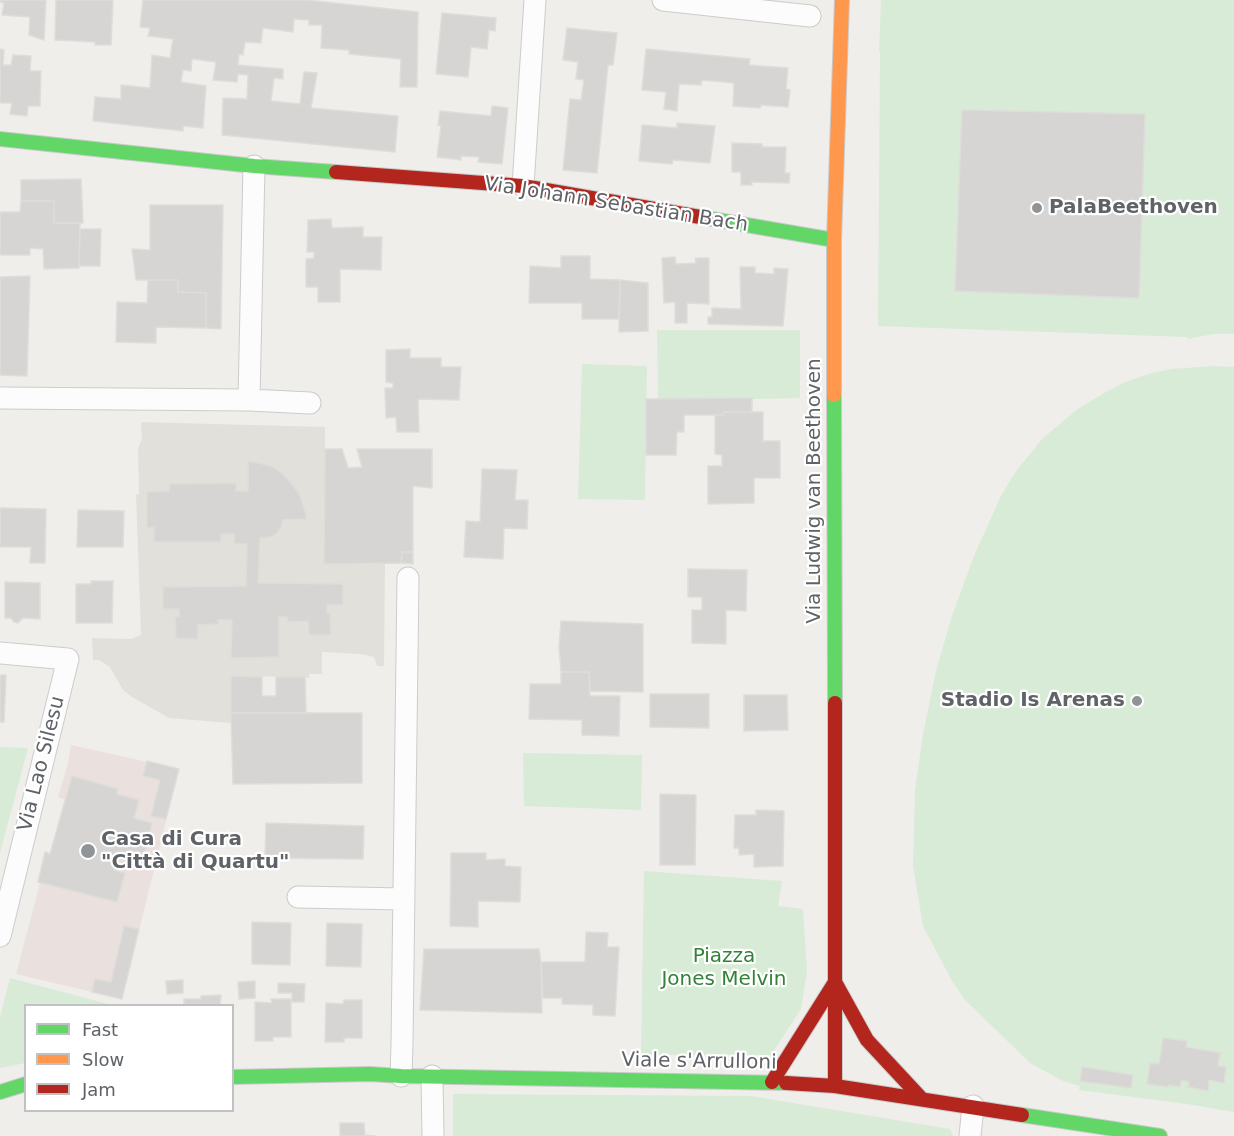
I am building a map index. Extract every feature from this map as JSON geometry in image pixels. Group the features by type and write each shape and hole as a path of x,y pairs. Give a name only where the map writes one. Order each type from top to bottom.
{"street":[{"path":"523,186 535,0"},
{"path":"663,0 810,16"},
{"name":"Via Ludwig van Beethoven","path":"835,1086 834,240 842,0"},
{"name":"Via Johann Sebastian Bach","path":"0,140 254,166 523,186 834,240"},
{"path":"249,400 254,166"},
{"path":"0,398 249,400 310,403"},
{"path":"400,1076 408,578"},
{"name":"Via Lao Silesu","path":"0,653 68,659 0,936"},
{"path":"298,897 404,899"},
{"path":"772,1082 835,982"},
{"name":"Via Ludwig van Beethoven","path":"835,982 867,1040 921,1098"},
{"name":"Viale s'Arrulloni","path":"234,1077 370,1074 772,1082 835,1086 1160,1136"},
{"path":"432,1076 434,1136"},
{"path":"0,1092 24,1085"},
{"path":"970,1136 973,1106"}],"shaded area":[{"path":"141,422 325,427 325,564 385,564 384,666 377,666 374,657 322,652 322,674 309,674 309,678 232,676 231,723 169,718 132,697 123,690 110,667 99,660 93,660 92,638 131,639 141,635 136,495 139,494 138,448 142,439"},
{"path":"71,745 179,769 122,999 16,974 40,883 38,882 45,852 50,853 65,800 58,797"}],"green space":[{"name":"PalaBeethoven","path":"881,0 1234,0 1234,334 1213,334 1188,339 1187,337 878,326"},
{"path":"657,330 800,330 800,398 658,399"},
{"path":"582,364 647,366 645,500 578,499"},
{"path":"1234,367 1234,1112 1079,1090 1080,1086 1063,1081 1030,1063 964,999 951,979 923,926 913,866 915,790 923,734 936,671 952,616 974,556 1001,496 1016,471 1043,438 1076,410 1106,392 1125,382 1152,373 1171,369"},
{"path":"0,747 28,748 0,853"},
{"path":"523,753 642,755 641,810 524,806"},
{"name":"Piazza Jones Melvin","path":"644,871 782,881 778,906 803,909 807,971 801,1009 771,1055 641,1055"},
{"path":"10,978 108,1004 24,1004 24,1063 0,1068 0,1017"},
{"path":"453,1094 751,1096 950,1129 953,1136 453,1136"}],"building":[{"path":"0,0 46,0 44,40 29,35 30,17 2,15 4,3"},
{"path":"56,0 113,0 111,45 55,40"},
{"path":"143,0 307,0 418,12 417,87 400,87 401,59 349,54 349,50 321,48 322,25 309,25 309,20 294,19 293,32 263,28 261,43 245,42 243,55 239,54 238,65 283,69 283,79 274,78 271,101 300,104 304,72 317,73 311,108 398,116 395,152 222,135 223,98 247,99 248,75 238,74 237,82 213,80 216,62 192,59 191,71 183,70 181,82 206,86 203,128 183,126 183,131 93,121 95,97 121,99 121,85 150,88 152,55 170,58 173,39 148,36 150,28 140,27"},
{"path":"442,13 496,18 495,31 489,30 487,49 471,47 468,77 436,74"},
{"path":"567,28 617,33 613,65 608,65 597,173 563,170 570,99 581,100 584,80 576,79 578,62 563,60"},
{"path":"0,49 4,50 3,65 11,65 13,55 31,56 30,71 41,71 40,106 28,106 27,116 10,114 12,103 0,103"},
{"path":"646,49 750,59 749,65 788,68 786,89 790,90 788,107 733,106 734,83 702,80 701,85 679,84 677,111 664,109 666,92 642,90"},
{"path":"492,106 508,108 502,164 478,162 479,157 461,156 461,160 437,157 441,126 438,125 440,111 491,116"},
{"path":"962,110 1145,114 1139,298 955,291"},
{"path":"677,123 715,126 710,163 673,160 672,164 639,161 642,125 677,128"},
{"path":"732,143 786,147 785,173 790,173 789,183 752,182 752,185 741,185 741,172 732,172"},
{"path":"81,179 83,223 54,223 54,201 21,201 21,180"},
{"path":"21,201 54,201 54,223 80,223 79,268 44,269 43,249 30,248 30,255 0,255 0,212 20,212"},
{"path":"150,205 223,205 221,329 206,328 206,293 178,292 178,280 136,280 132,249 150,250"},
{"path":"331,219 332,228 363,227 363,237 382,237 381,270 340,269 340,302 318,302 318,287 306,287 306,259 314,258 314,252 307,252 308,220"},
{"path":"80,229 101,229 100,266 79,266"},
{"path":"561,256 590,256 590,279 620,280 619,319 582,319 582,303 529,303 530,266 561,268"},
{"path":"675,257 676,264 696,263 695,258 709,258 709,304 687,303 687,323 675,323 675,302 664,303 662,258"},
{"path":"740,267 755,267 755,273 774,274 774,268 788,269 783,326 708,324 708,317 712,317 712,308 741,309"},
{"path":"30,276 27,376 0,375 0,277"},
{"path":"148,280 178,280 178,292 206,293 206,328 156,327 156,343 116,342 117,302 147,303"},
{"path":"620,280 648,283 648,331 619,332"},
{"path":"410,349 410,358 441,358 441,367 461,367 459,400 418,399 419,432 397,432 396,417 386,418 385,388 393,388 393,383 386,382 386,350"},
{"path":"752,398 752,412 684,415 684,432 677,432 676,455 646,455 646,399"},
{"path":"724,412 763,412 763,441 780,441 780,478 754,478 754,503 708,504 708,466 722,466 722,455 715,454 715,415 723,415"},
{"path":"325,449 342,449 348,468 362,467 357,449 432,449 432,488 413,486 413,552 402,552 401,563 324,564"},
{"path":"248,461 268,465 286,477 299,493 306,514 306,519 283,520 277,533 271,537 260,538 258,583 343,584 343,605 327,605 327,613 330,613 331,635 309,635 308,621 288,622 287,617 279,617 279,657 231,658 232,620 218,620 219,624 198,625 198,639 176,638 175,617 179,617 179,609 163,609 163,587 246,586 247,544 234,544 234,534 221,534 221,542 154,542 154,527 147,528 147,492 169,491 170,484 236,483 236,491 248,491"},
{"path":"482,469 517,470 515,500 528,500 527,529 504,528 503,559 464,557 466,521 480,522"},
{"path":"0,508 46,509 45,563 30,563 31,547 0,547"},
{"path":"78,510 124,511 123,547 77,547"},
{"path":"402,552 413,552 413,564 401,563"},
{"path":"688,569 747,570 746,611 726,610 726,644 692,643 692,610 702,610 702,597 688,597"},
{"path":"91,581 113,581 112,623 76,623 76,584 91,584"},
{"path":"5,582 40,583 40,619 23,618 18,623 11,618 5,618"},
{"path":"561,621 643,624 643,692 590,691 589,672 561,672 559,646"},
{"path":"561,672 589,672 590,696 620,696 619,736 582,735 582,720 529,719 530,684 561,684"},
{"path":"0,675 6,675 4,722 0,722"},
{"path":"231,676 262,677 262,696 276,696 276,677 305,677 306,713 231,713"},
{"path":"650,694 709,694 709,728 650,727"},
{"path":"744,695 787,695 788,730 744,731"},
{"path":"231,713 362,713 362,783 233,784"},
{"path":"147,761 179,769 166,819 151,816 160,780 143,776"},
{"path":"72,776 118,789 117,794 139,800 134,818 152,823 142,864 118,858 114,870 125,873 117,902 38,882 45,852 50,854"},
{"path":"660,794 696,795 695,865 660,865"},
{"path":"756,810 784,811 783,866 754,867 754,854 739,855 739,848 734,848 735,815 756,815"},
{"path":"266,823 364,826 363,859 265,858"},
{"path":"451,853 486,853 486,860 505,859 505,866 521,867 520,902 478,901 478,927 450,926"},
{"path":"252,922 291,923 290,965 252,964"},
{"path":"327,923 362,924 361,967 326,966"},
{"path":"124,926 139,929 122,999 92,992 95,979 111,982"},
{"path":"586,932 608,933 607,947 619,947 615,1016 593,1015 593,1005 562,1004 562,998 543,998 541,962 585,962"},
{"path":"424,949 539,949 542,1013 420,1010"},
{"path":"183,980 183,993 167,994 166,981"},
{"path":"255,981 255,998 239,999 238,982"},
{"path":"278,983 305,984 304,1002 292,1002 292,993 278,993"},
{"path":"221,995 220,1004 184,1004 184,999 201,999 201,996"},
{"path":"271,999 291,999 291,1037 273,1037 273,1041 255,1041 255,1002 272,1003"},
{"path":"344,1000 362,1000 362,1038 344,1038 344,1042 325,1042 326,1003 343,1004"},
{"path":"1163,1038 1187,1041 1186,1047 1220,1053 1218,1066 1226,1067 1224,1083 1209,1080 1208,1091 1188,1087 1189,1082 1182,1080 1180,1087 1147,1084 1150,1063 1159,1064"},
{"path":"1082,1067 1133,1075 1131,1088 1080,1081"},
{"path":"340,1123 364,1123 365,1135 376,1136 340,1136"}],"traffic: fast":[{"path":"0,139 254,166 336,172"},
{"path":"706,218 834,240"},
{"path":"834,395 835,703"},
{"path":"234,1077 370,1074 786,1083"},
{"path":"0,1092 24,1085"},
{"path":"1022,1115 1160,1136"}],"traffic: slow":[{"path":"834,395 834,240 842,0"}],"traffic: jam":[{"path":"336,172 523,186 706,218"},
{"path":"835,703 835,1086"},
{"path":"772,1082 835,982 867,1040 921,1098"},
{"path":"786,1083 835,1086 1022,1115"}],"place":[{"name":"PalaBeethoven","path":"1037,208"},
{"name":"Stadio Is Arenas","path":"1137,701"},
{"name":"Casa di Cura \"Città di Quartu\"","path":"88,851"}]}
